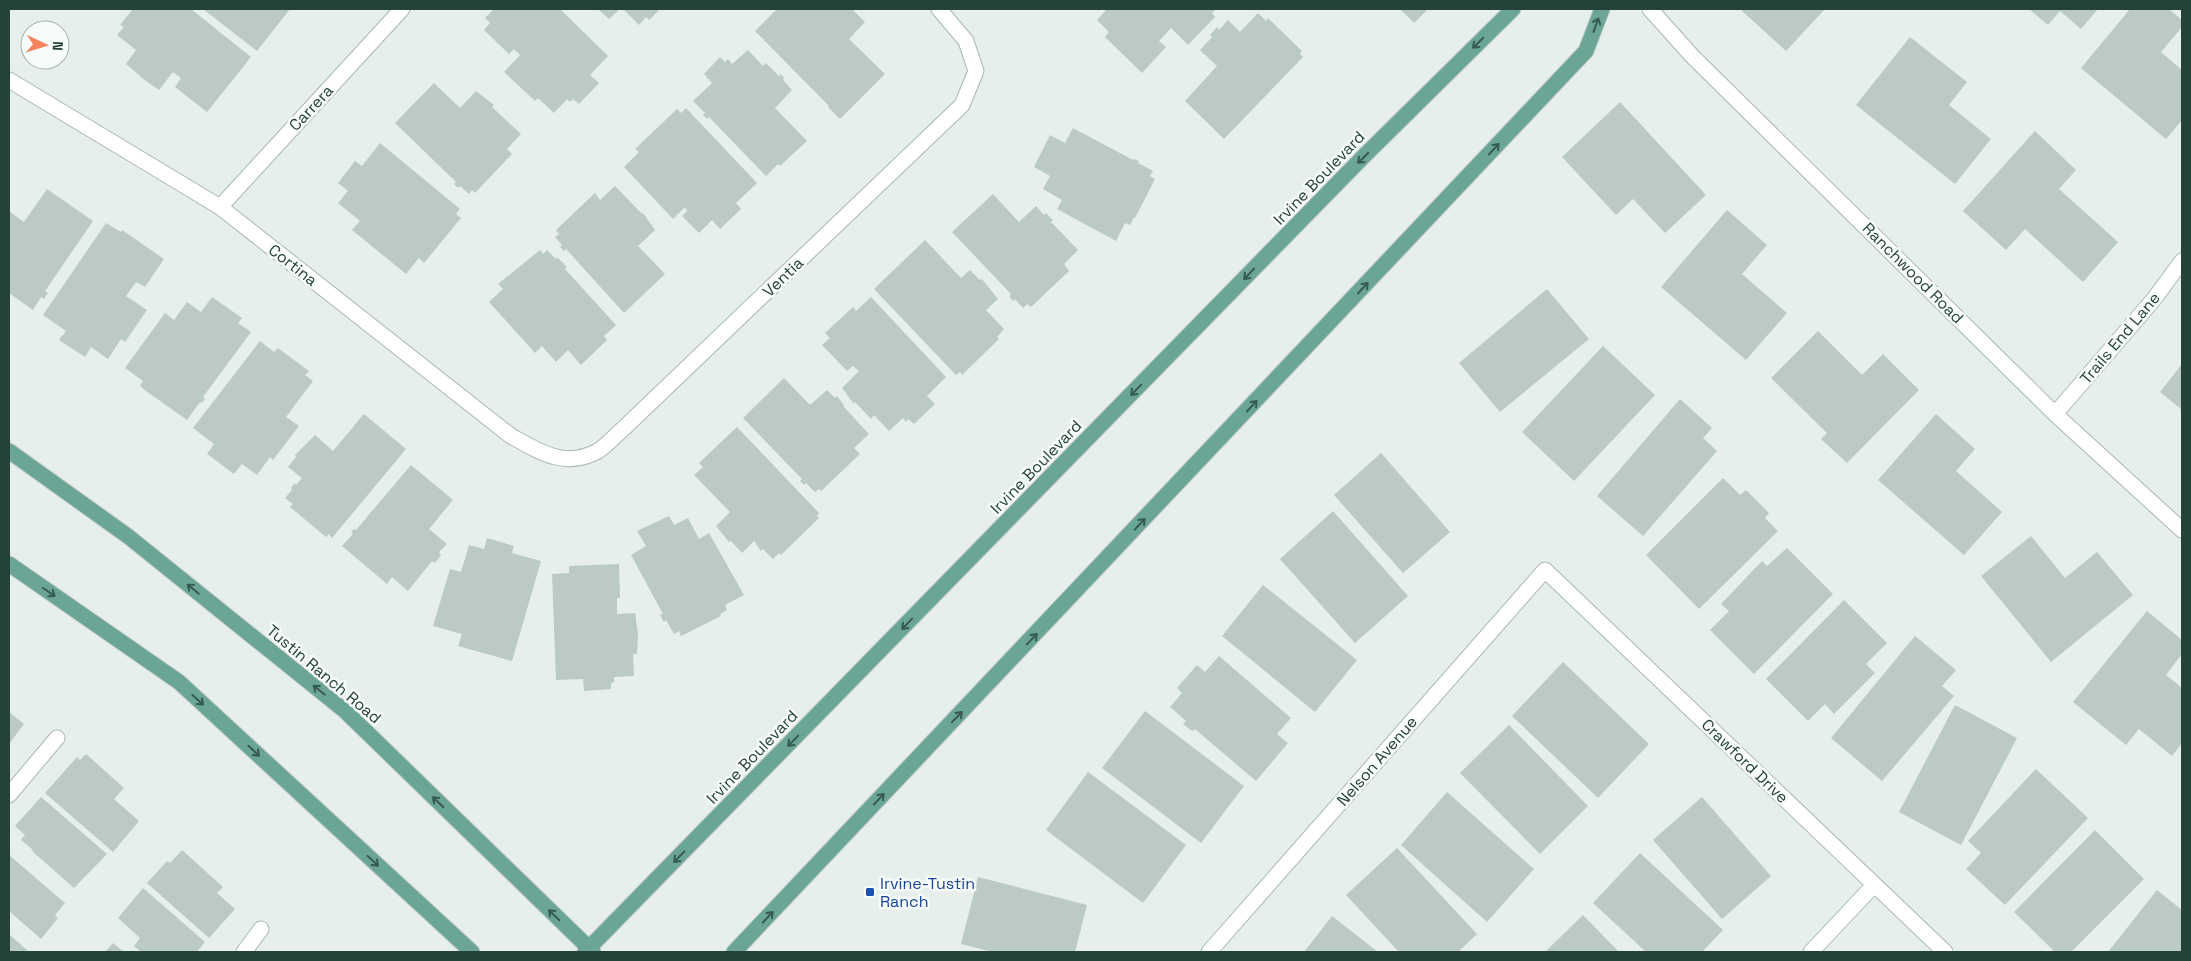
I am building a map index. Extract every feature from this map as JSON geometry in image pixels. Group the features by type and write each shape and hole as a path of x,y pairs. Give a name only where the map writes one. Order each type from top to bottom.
{"main road":[{"name":"Irvine Boulevard","path":"589,951 1364,156 1513,9"},
{"path":"734,952 1586,51 1602,9"},
{"name":"Tustin Ranch Road","path":"9,451 129,538 345,711 589,951"},
{"path":"9,564 179,682 472,952"}],"street":[{"name":"Carrera","path":"220,207 402,9"},
{"name":"Ventia","path":"568,460 598,451 632,421 962,105 976,71 966,41 939,9"},
{"name":"Ranchwood Road","path":"1650,9 1692,56 2056,414 2182,530"},
{"name":"Cortina","path":"9,80 220,207 511,436 540,452 568,460"},
{"name":"Trails End Lane","path":"2056,414 2154,299 2182,261"},
{"name":"Crawford Drive","path":"1545,570 1945,952"},
{"name":"Nelson Avenue","path":"1208,952 1545,570"},
{"path":"9,795 57,738"},
{"path":"1811,952 1874,884"},
{"path":"244,952 261,929"}],"building":[{"path":"133,9 191,9 251,57 207,112 175,87 181,78 173,72 159,90 126,64 136,50 117,35 124,27 120,25"},
{"path":"203,9 290,9 257,51"},
{"path":"494,9 560,9 608,56 590,75 599,83 579,104 573,99 570,102 567,99 554,113 538,98 535,101 504,72 520,55 514,49 509,54 484,30 490,23 485,18"},
{"path":"598,9 620,9 609,19"},
{"path":"623,9 660,9 649,20 646,17 639,25"},
{"path":"777,9 854,9 865,22 849,39 885,74 840,119 755,31"},
{"path":"1107,9 1216,9 1212,13 1215,17 1188,45 1171,28 1159,41 1166,47 1142,73 1105,37 1109,32 1097,20"},
{"path":"1400,9 1428,9 1414,23"},
{"path":"1740,9 1825,9 1786,51"},
{"path":"2029,9 2098,9 2081,29 2060,11 2048,25"},
{"path":"2130,9 2169,9 2182,20 2182,27 2161,52 2182,70 2182,120 2166,139 2081,68"},
{"path":"1258,13 1266,21 1268,18 1302,51 1300,54 1303,57 1224,139 1185,101 1217,66 1200,50 1212,37 1210,35 1217,27 1219,30 1228,20 1240,32"},
{"path":"1910,37 1967,82 1949,105 1991,139 1955,184 1856,105"},
{"path":"748,50 763,66 766,63 779,76 781,74 784,78 783,80 792,90 775,108 807,141 766,176 709,117 707,119 703,115 705,113 693,101 712,83 704,74 720,57 725,62 728,59 732,64"},
{"path":"434,83 460,108 476,91 494,105 492,107 521,134 507,149 512,154 475,193 472,190 469,194 460,186 458,188 454,184 456,182 395,123"},
{"path":"1620,102 1706,195 1665,233 1633,199 1616,215 1562,157"},
{"path":"686,108 757,183 736,203 741,209 720,229 712,220 699,233 682,216 687,211 685,207 673,219 624,167 639,152 635,149 677,109 681,113"},
{"path":"1073,128 1133,160 1139,161 1138,163 1153,171 1150,176 1155,179 1135,218 1130,225 1125,223 1116,241 1057,209 1062,200 1043,189 1050,176 1034,167 1050,135 1065,143"},
{"path":"2035,131 2076,170 2059,189 2118,242 2083,282 2025,229 2006,250 1963,211"},
{"path":"380,143 460,209 456,214 461,218 424,263 419,258 406,274 352,230 360,221 338,203 348,191 338,183 355,161 362,166"},
{"path":"615,186 643,213 655,230 638,246 665,274 624,313 566,249 564,251 560,247 562,245 555,237 559,234 556,230 595,193 600,200"},
{"path":"47,189 93,221 45,291 48,293 44,299 41,297 33,310 9,293 9,211 24,222"},
{"path":"993,194 1019,222 1036,206 1044,215 1046,213 1053,220 1051,222 1078,250 1064,264 1069,271 1031,307 1027,304 1023,308 1015,299 1013,301 1009,296 1011,294 952,232"},
{"path":"1727,210 1767,245 1742,274 1787,313 1746,360 1661,287"},
{"path":"106,223 121,232 122,230 164,259 145,287 136,282 126,296 147,310 125,342 121,339 108,359 91,347 85,357 59,340 66,331 43,315"},
{"path":"925,240 961,278 970,270 980,280 982,279 998,299 986,310 1004,329 997,337 999,339 962,375 960,372 956,375 874,289"},
{"path":"540,250 543,254 547,250 556,259 558,258 567,267 565,269 616,325 604,336 607,340 581,365 568,350 556,362 542,346 535,353 489,302 503,289 498,284"},
{"path":"1547,289 1589,339 1500,412 1459,363"},
{"path":"212,297 242,318 238,323 251,332 203,397 205,398 202,403 200,402 187,420 140,386 143,381 125,368 165,313 174,320 187,302 201,312"},
{"path":"871,297 946,377 927,396 935,404 914,424 908,419 906,422 903,418 889,431 874,415 871,419 855,402 854,404 842,388 859,371 853,366 847,371 822,345 830,338 825,333 853,307 856,311"},
{"path":"1818,331 1862,375 1883,354 1919,390 1847,463 1821,439 1827,433 1771,378"},
{"path":"260,341 274,352 278,348 309,371 305,375 313,381 286,417 299,426 273,460 270,457 257,475 242,464 234,474 207,454 214,444 193,428"},
{"path":"1603,346 1655,395 1574,481 1522,432"},
{"path":"2182,364 2182,410 2160,392"},
{"path":"784,378 810,405 827,390 835,398 837,396 843,406 869,434 854,448 860,454 821,491 819,489 815,492 806,483 804,485 800,481 802,479 743,418"},
{"path":"1680,399 1712,428 1703,438 1717,451 1643,536 1597,496"},
{"path":"364,414 406,449 332,538 329,534 326,537 290,507 293,504 285,498 295,483 296,485 302,478 288,467 296,457 295,455 315,435 333,451"},
{"path":"1936,414 1975,449 1956,471 2002,512 1964,555 1878,480"},
{"path":"737,427 819,513 817,516 819,518 781,555 779,553 773,559 763,549 761,551 754,541 742,553 731,541 729,542 716,526 730,512 694,475 703,467 699,463"},
{"path":"1381,453 1450,532 1403,573 1334,495"},
{"path":"411,465 453,500 429,529 447,544 439,552 441,555 435,563 432,561 408,591 392,577 387,584 342,546 353,534 351,532 354,529 356,530"},
{"path":"1723,478 1740,495 1746,490 1769,513 1765,518 1778,531 1699,609 1646,555"},
{"path":"1333,511 1408,596 1355,643 1280,559"},
{"path":"669,516 674,525 688,518 699,539 709,533 744,595 725,605 727,610 720,614 721,616 681,636 679,631 674,634 666,620 664,622 660,615 663,614 631,555 646,546 637,531"},
{"path":"2031,536 2065,578 2097,552 2133,595 2051,662 1981,576"},
{"path":"487,538 514,546 512,553 541,561 512,661 458,646 462,634 433,626 450,569 461,572 469,545 484,549"},
{"path":"1787,548 1833,594 1754,674 1710,630 1729,611 1721,604 1762,561 1767,566"},
{"path":"619,564 620,598 617,598 617,614 635,613 638,634 637,654 633,654 634,676 614,677 611,689 584,691 583,679 556,680 552,574 569,573 569,566"},
{"path":"1263,585 1357,660 1315,712 1222,636"},
{"path":"1844,600 1887,643 1866,664 1875,673 1834,714 1825,704 1808,721 1766,679"},
{"path":"2147,611 2182,640 2182,654 2166,675 2182,688 2182,743 2172,756 2139,729 2126,745 2073,702"},
{"path":"1915,636 1956,670 1942,686 1954,696 1882,781 1831,738"},
{"path":"1219,656 1291,718 1277,734 1288,743 1256,781 1195,729 1192,731 1183,724 1186,721 1170,707 1182,693 1177,688 1197,665 1205,672"},
{"path":"1563,662 1649,744 1598,798 1512,716"},
{"path":"1955,705 2017,738 1961,845 1899,812"},
{"path":"1145,711 1244,786 1201,843 1102,768"},
{"path":"9,712 24,724 9,744"},
{"path":"1509,725 1588,806 1540,854 1460,773"},
{"path":"86,754 124,788 114,799 139,821 113,852 45,793 77,757 80,760"},
{"path":"2036,769 2088,818 2005,905 1966,869 1981,853 1968,841"},
{"path":"1088,772 1186,845 1143,903 1046,830"},
{"path":"1447,792 1534,869 1487,922 1401,845"},
{"path":"41,797 107,854 74,888 21,840 25,835 15,826"},
{"path":"1702,797 1771,876 1722,919 1653,840"},
{"path":"2095,830 2144,879 2071,952 2055,952 2014,912"},
{"path":"1397,848 1477,934 1458,952 1399,952 1346,895"},
{"path":"182,850 223,887 217,893 235,909 209,938 147,883 167,861 170,863"},
{"path":"1640,853 1723,930 1702,952 1646,952 1593,903"},
{"path":"9,855 65,903 55,915 58,918 41,939 9,911"},
{"path":"978,877 1087,905 1075,952 993,952 961,944"},
{"path":"143,888 205,942 197,952 141,952 134,946 140,938 118,918"},
{"path":"2157,890 2182,910 2182,952 2108,952"},
{"path":"1583,915 1619,952 1545,952"},
{"path":"1332,916 1378,952 1304,952"},
{"path":"9,934 29,952 9,952"},
{"path":"113,943 124,952 105,952"}],"place":[{"name":"Irvine-Tustin Ranch","path":"870,892"}]}
